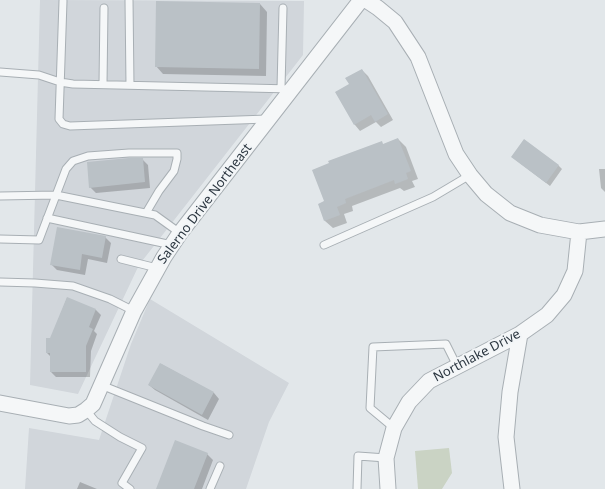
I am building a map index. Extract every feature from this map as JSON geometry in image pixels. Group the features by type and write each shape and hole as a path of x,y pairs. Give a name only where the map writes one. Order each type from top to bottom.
{"street":[{"name":"Salerno Drive Northeast","path":"86,410 93,404 134,311 157,268 176,239 269,119 287,88 361,0"},
{"path":"366,0 396,22 418,57 456,154 470,175 486,194 510,214 540,225 579,232 605,229"},
{"name":"Northlake Drive","path":"388,489 386,458 394,428 409,402 429,381 520,334 547,315 564,295 576,271 579,232"},
{"path":"512,489 506,437 510,392 520,334"},
{"path":"0,403 69,416 78,415 86,410"}],"lane":[{"path":"129,0 130,85"},
{"path":"63,1 59,119 64,124 70,126 269,119"},
{"path":"103,84 104,8"},
{"path":"0,72 40,75 60,82 73,84 287,88 283,8"},
{"path":"0,239 39,240 66,169 73,161 88,156 122,153 177,153 174,171 159,191 146,213"},
{"path":"324,246 434,197 470,175"},
{"path":"0,196 56,195 155,215 176,239"},
{"path":"47,218 176,239"},
{"path":"121,259 157,268"},
{"path":"0,282 73,286 110,299 134,311"},
{"path":"394,428 370,408 373,347 446,344 457,366"},
{"path":"101,385 229,435"},
{"path":"86,410 95,421 120,437 142,448 122,483 130,489"},
{"path":"357,489 358,456 386,458"},
{"path":"210,489 220,466"}],"shaded area":[{"path":"40,0 304,1 303,55 139,265 78,394 30,385"},
{"path":"150,299 289,383 269,422 246,489 25,489 29,428 99,440 131,344"}],"green space":[{"path":"449,448 452,473 442,489 418,489 415,451"}],"building":[{"path":"156,1 260,3 259,69 155,67"},
{"path":"362,69 388,114 375,122 371,115 354,125 335,92 349,84 345,78"},
{"path":"398,138 411,171 406,173 408,179 395,184 394,180 345,199 346,203 337,207 340,215 324,221 318,204 324,201 312,170 329,163 328,161 382,141 383,144"},
{"path":"524,139 559,165 546,183 511,157"},
{"path":"143,158 145,182 89,188 87,162"},
{"path":"57,227 106,236 102,258 82,254 80,270 50,265"},
{"path":"67,297 96,309 89,327 93,329 86,346 86,372 50,372 50,353 46,353 46,338 50,338"},
{"path":"160,363 214,392 202,415 148,385"},
{"path":"175,440 208,453 194,489 156,489"}]}
